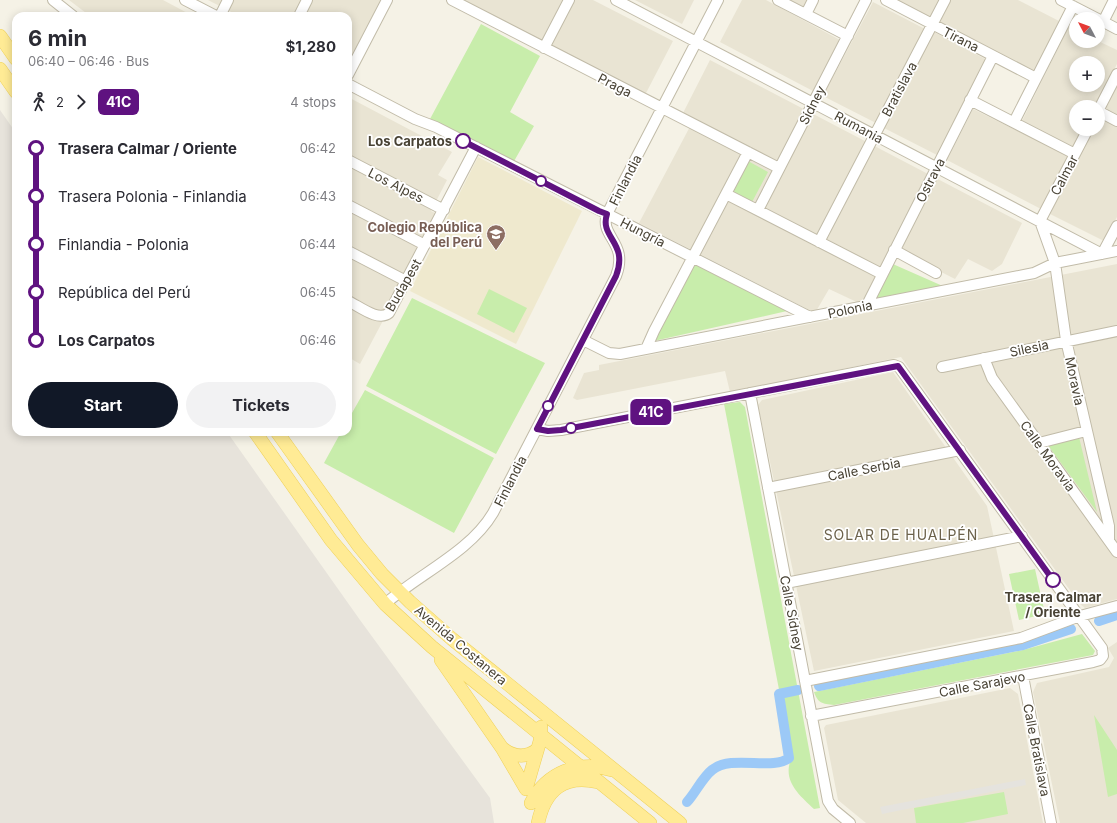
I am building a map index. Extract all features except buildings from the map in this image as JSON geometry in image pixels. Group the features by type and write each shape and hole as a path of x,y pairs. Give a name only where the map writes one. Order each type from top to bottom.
{"main road":[{"path":"0,36 12,53"},
{"path":"0,69 12,86"},
{"name":"Avenida Costanera","path":"258,436 331,540 385,604 432,647 650,823"},
{"name":"Avenida Costanera","path":"280,436 358,545 399,592 432,622 680,823"},
{"path":"432,647 502,748 526,789"},
{"path":"526,789 541,735 540,720 532,704"},
{"path":"502,748 517,756 530,754 537,750"},
{"path":"531,803 542,786 552,778 565,771 580,767 598,767 614,770"},
{"path":"538,823 547,799 560,785 577,780 600,783"}],"street":[{"path":"53,0 68,12"},
{"path":"186,0 208,12"},
{"path":"222,12 228,0"},
{"path":"301,12 307,0"},
{"path":"352,67 387,0"},
{"name":"Praga","path":"452,0 779,168"},
{"path":"544,48 569,0"},
{"name":"Rumania","path":"616,0 1102,254"},
{"name":"Finlandia","path":"385,604 399,592 468,543 483,528 493,513 616,276 620,264 620,253 606,228 607,214 718,0"},
{"path":"778,0 848,36"},
{"path":"806,14 813,0"},
{"name":"Sídney","path":"758,210 866,0"},
{"name":"Tirana","path":"886,0 1036,78"},
{"name":"Bratislava","path":"819,242 945,0"},
{"path":"1061,0 1085,12"},
{"path":"1105,13 1114,0"},
{"path":"1014,122 1073,6"},
{"path":"1105,23 1117,29"},
{"name":"Ostrava","path":"867,305 993,56"},
{"path":"1104,100 1117,74"},
{"name":"Hungría","path":"352,86 810,317"},
{"path":"970,100 1075,154"},
{"path":"1105,115 1117,121"},
{"name":"Calmar","path":"1040,221 1084,136"},
{"name":"Budapest","path":"352,303 376,315 384,316 391,310 476,148"},
{"path":"646,349 654,330 748,152"},
{"name":"Los Alpes","path":"352,162 444,210"},
{"path":"726,194 882,274"},
{"path":"352,207 425,245"},
{"name":"Moravia","path":"1040,221 1055,263 1066,340 1086,431 1113,525 1109,542"},
{"path":"1102,254 1117,226"},
{"path":"894,250 936,273"},
{"name":"Polonia","path":"583,340 613,354 646,349 1034,273 1055,263 1117,251"},
{"path":"352,253 406,281"},
{"name":"Silesia","path":"942,367 1066,340 1117,331"},
{"name":"Calle Moravia","path":"984,358 992,378 1117,552"},
{"path":"537,429 548,431 561,430 898,366 1080,616"},
{"name":"Calle Sídney","path":"750,393 828,801 833,809 850,823"},
{"path":"1039,443 1086,431"},
{"name":"Calle Serbia","path":"768,488 960,450"},
{"path":"786,583 1022,536"},
{"path":"805,681 1021,638 1080,616 1117,606"},
{"name":"Calle Sarajevo","path":"812,716 1093,662 1102,658 1103,650 1080,616"},
{"name":"Calle Bratislava","path":"1023,676 1051,823"},
{"path":"526,789 538,823"}],"shaded area":[{"path":"69,0 163,0 186,12 85,12"},
{"path":"208,0 381,0 352,55 352,12 231,12"},
{"path":"463,0 593,0 673,41 645,95"},
{"path":"635,0 694,0 682,24"},
{"path":"742,0 766,0 840,40 813,91 720,42"},
{"path":"789,0 807,0 803,7"},
{"path":"890,0 940,0 929,21"},
{"path":"951,0 1018,0 1061,22 1034,75 938,25"},
{"path":"873,2 925,29 876,123 823,96"},
{"path":"1069,26 1069,48 1105,48 1105,44 1117,50 1117,64 1105,86 1105,56 1069,56 1069,92 1102,92 1098,100 1069,100 1069,136 1079,136 1073,147 1022,121"},
{"path":"934,32 989,61 939,156 884,128"},
{"path":"710,60 1022,223 1002,264 992,271 968,259 955,279 892,247 861,304 829,289 815,313 639,223 694,119 683,113"},
{"path":"1117,86 1117,116 1105,109"},
{"path":"352,99 452,152 438,175 447,180 431,211 439,215 360,364 352,359"},
{"path":"973,109 1068,156 1041,209 947,160"},
{"path":"0,110 12,127 12,436 230,436 360,620 490,798 494,823 0,823"},
{"path":"1105,121 1117,127 1117,217 1104,241 1050,214 1090,136 1105,136"},
{"name":"Colegio República del Perú","path":"478,157 582,211 516,344 410,291"},
{"path":"1117,264 1117,599 1085,608 1080,604 901,357 730,392 725,371 577,400 573,398 584,373 599,370 599,365"},
{"path":"893,372 987,506 1014,631 814,671 758,405 762,400"},
{"path":"1117,642 1117,823 1060,823 1033,692 1037,683 1109,667 1114,658 1108,648"},
{"path":"1010,688 1018,694 1043,823 866,823 838,800 824,728 826,725"},
{"path":"1025,779 1026,785 882,814 880,807"}],"green space":[{"path":"481,24 540,56 510,112 534,126 513,163 430,119"},
{"path":"748,161 768,172 752,202 732,193"},
{"path":"886,261 945,287 865,302"},
{"path":"695,264 787,311 654,341"},
{"path":"489,289 527,308 514,333 477,314"},
{"path":"412,298 545,363 496,454 366,386"},
{"path":"365,390 494,458 454,533 324,463 339,436 352,436 352,413"},
{"path":"740,402 745,407 820,808 814,809 793,786 790,780 789,765 792,757 724,404"},
{"path":"1079,437 1097,512 1047,444"},
{"path":"1035,569 1045,614 1019,620 1009,574"},
{"path":"1082,634 1095,651 1093,655 834,705 819,701 814,692 1023,650"},
{"path":"1094,715 1117,750 1117,794 1108,797"},
{"path":"1004,792 1008,814 963,823 916,823 914,808"}],"waterway":[{"path":"1099,621 1117,615"},
{"path":"819,686 1023,645 1071,629"},
{"path":"687,802 708,773 720,765 730,763 773,763 782,762 789,758 779,694 798,690"}],"bus line":[{"name":"41C","path":"463,141 607,214 606,228 620,253 620,264 616,276 537,429 548,431 561,430 894,365 898,366 901,368 1053,580"}],"place":[{"name":"Los Carpatos","path":"463,141"},
{"name":"Colegio República del Perú","path":"496,251"},
{"name":"Trasera Calmar / Oriente","path":"1053,580"}],"district":[{"name":"SOLAR DE HUALPÉN","path":"901,535"}]}
